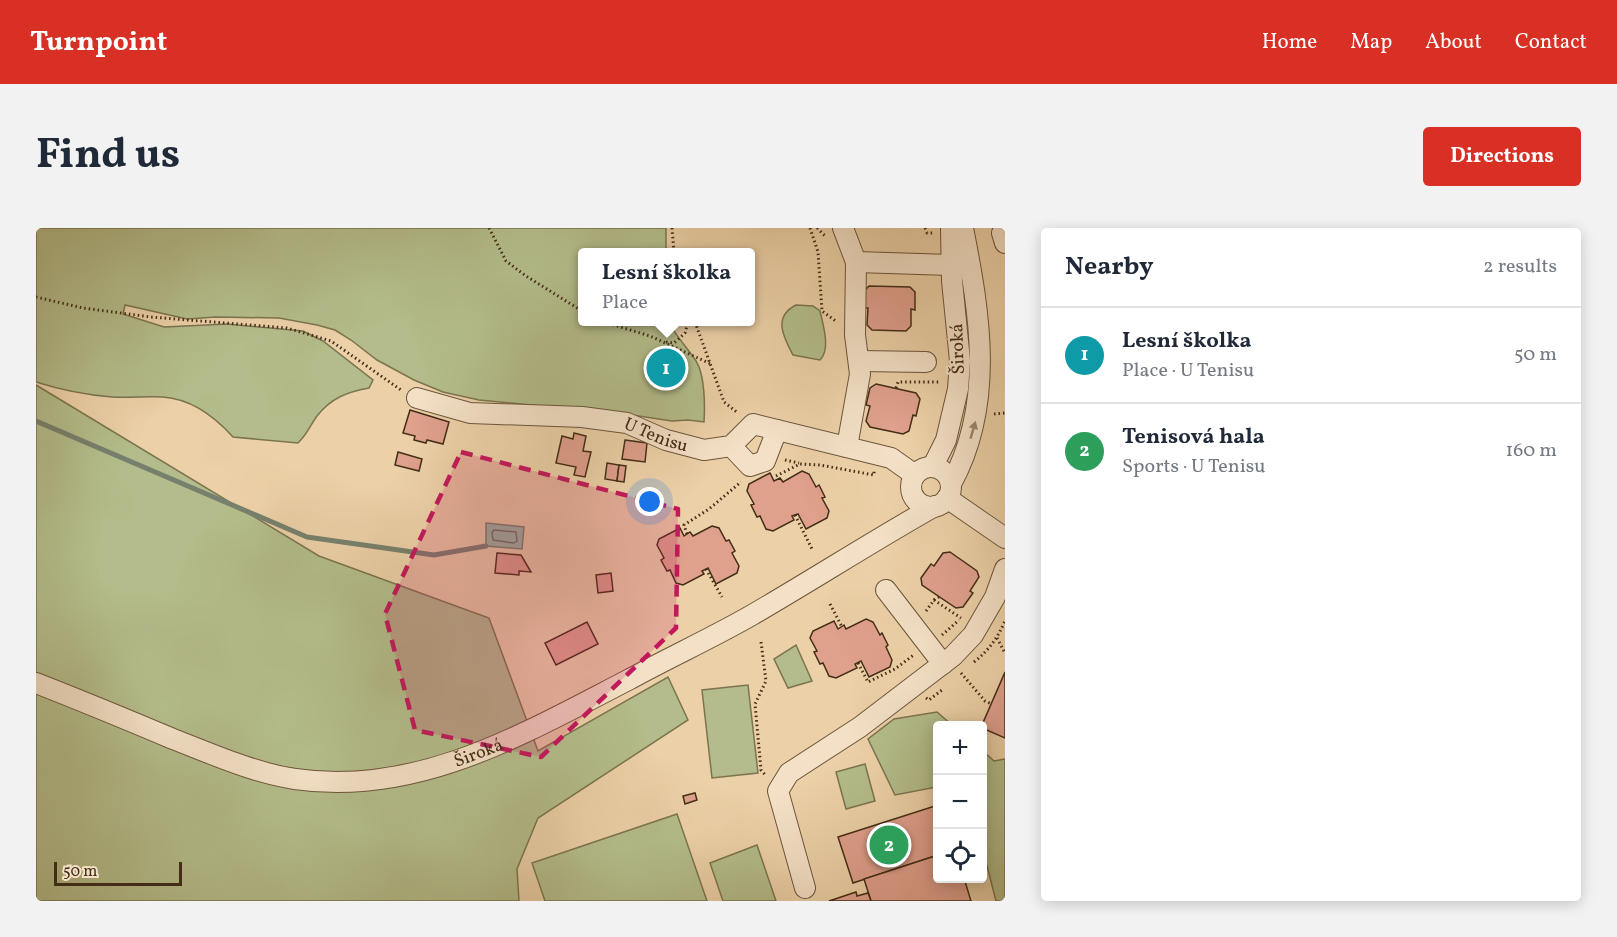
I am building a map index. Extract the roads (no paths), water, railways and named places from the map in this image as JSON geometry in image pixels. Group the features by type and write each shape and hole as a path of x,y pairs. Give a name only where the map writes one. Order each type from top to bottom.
{"street":[{"path":"843,228 856,262 855,335 860,361 860,374 847,447"},
{"path":"944,496 948,475 933,466 922,469 915,475 912,492 914,498 922,506 944,496 968,449 976,422 981,355 960,264 963,228"},
{"name":"Široká","path":"933,466 946,440 958,389 960,361 960,264 942,230"},
{"path":"856,262 960,264"},
{"path":"860,361 926,362"},
{"name":"U Tenisu","path":"417,398 470,413 582,417 627,423 666,440 704,450 731,446"},
{"path":"777,430 765,461 750,466 731,446 753,424 891,458 915,475"},
{"path":"944,496 1005,538"},
{"name":"Široká","path":"36,683 213,755 293,779 345,782 394,778 466,758 513,740 751,615 886,534 944,496"},
{"name":"Široká","path":"886,534 914,498"},
{"path":"805,888 778,792 789,773 860,727 953,657 973,635 995,597 1005,569"},
{"path":"886,590 943,664"}],"water":[{"path":"486,523 524,527 522,549 486,546"}],"waterway":[{"path":"36,421 307,537 434,555 486,546"}],"place":[{"name":"Lesní školka","path":"666,368"},
{"name":"Tenisová hala","path":"889,845"}]}
